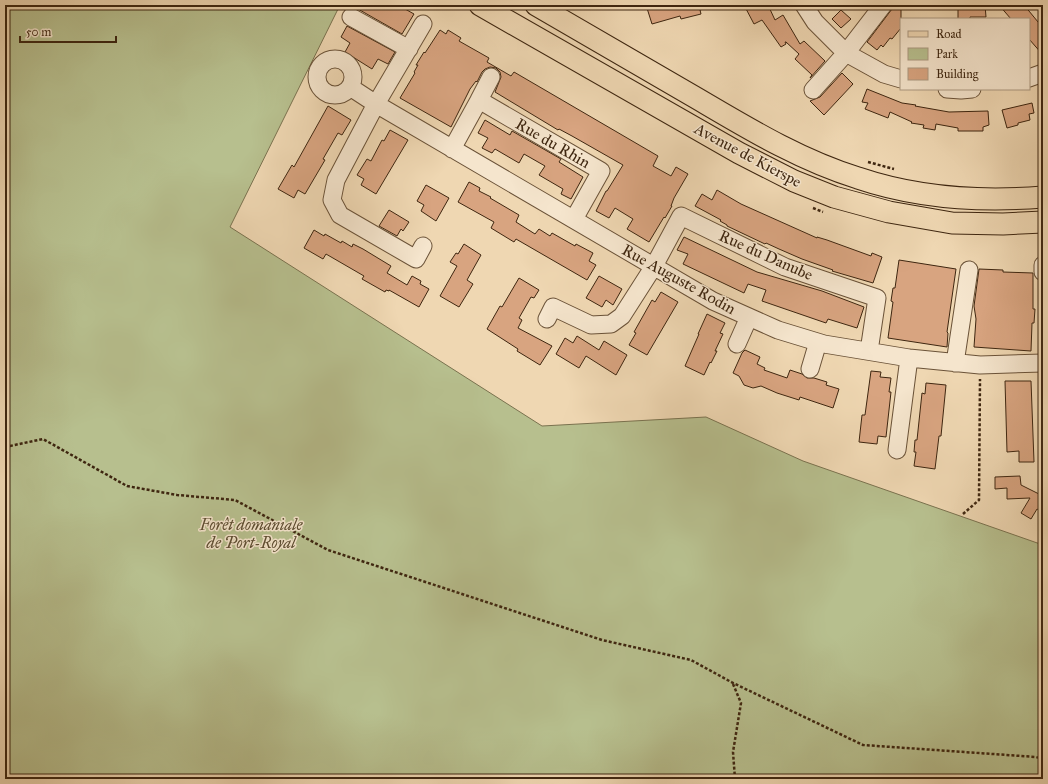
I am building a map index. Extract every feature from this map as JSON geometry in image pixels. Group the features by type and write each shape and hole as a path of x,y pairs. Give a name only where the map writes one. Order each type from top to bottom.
{"main road":[{"name":"Avenue de Kierspe","path":"480,5 739,153 794,181 834,197 889,212 952,223 1003,224 1043,222"},
{"name":"Avenue de Kierspe","path":"536,5 769,140 818,163 858,179 909,191 960,198 1007,200 1043,197"}],"street":[{"path":"804,5 815,22 846,53 884,74 900,79"},
{"path":"813,90 846,53 883,5"},
{"path":"351,17 409,49"},
{"path":"423,24 376,104 336,180 332,200 340,215 416,259 423,246"},
{"path":"1030,78 1043,73"},
{"path":"452,149 491,77"},
{"name":"Rue Auguste Rodin","path":"350,87 452,149 713,301 778,330 818,342 909,358 980,365 1043,363"},
{"name":"Rue du Rhin","path":"479,100 600,171 574,219"},
{"name":"Rue du Danube","path":"654,266 681,216 785,267 877,298 869,351"},
{"path":"1043,265 1043,272"},
{"path":"547,319 553,307 592,325 612,324 622,316 654,266"},
{"path":"955,363 969,270"},
{"path":"737,344 749,317"},
{"path":"810,369 818,342"},
{"path":"897,450 909,358"}],"path":[{"path":"867,162 897,170"},
{"path":"963,514 979,500 980,365"},
{"path":"5,447 43,439 127,486 177,495 235,500 328,550 602,640 691,660 733,683 863,745 1036,757 1043,759"},
{"path":"733,683 741,703 733,752 735,779"}],"green space":[{"name":"Forêt domaniale de Port-Royal","path":"5,5 340,5 230,227 542,426 706,417 803,461 1043,545 1043,779 5,779"}],"building":[{"path":"361,5 398,5 414,14 402,34 358,9"},
{"path":"646,5 706,5 707,8 700,10 701,14 681,19 680,16 652,24"},
{"path":"744,5 768,5 775,20 783,15 800,44 804,41 825,61 810,78 812,75 795,59 799,54 786,42 786,44 781,47 762,20 754,24"},
{"path":"895,5 901,5 900,29 892,39 890,38 883,47 881,45 877,50 867,42"},
{"path":"958,5 985,5 986,17 958,18"},
{"path":"999,5 1024,5 1043,28 1043,55 1030,40 1030,18 1010,18"},
{"path":"841,10 851,19 841,28 832,19"},
{"path":"347,26 395,52 388,64 378,59 372,69 345,52 350,43 341,37"},
{"path":"440,30 446,34 448,30 461,38 459,41 489,58 487,62 511,76 514,72 658,156 653,166 671,176 676,167 688,174 674,198 672,206 649,242 627,229 633,219 615,208 609,218 596,211 606,191 623,165 559,129 558,130 495,92 501,77 500,72 496,68 490,67 482,72 477,82 476,81 470,89 451,127 400,98 415,73 414,72 418,65 416,65"},
{"path":"842,73 853,84 824,115 810,101 820,97"},
{"path":"867,89 902,103 916,105 915,106 949,112 988,111 989,125 983,127 983,131 958,131 958,128 936,124 935,130 923,128 924,125 911,123 912,122 890,112 888,118 865,109 868,103 862,102"},
{"path":"1032,103 1034,113 1029,114 1030,120 1007,128 1002,110"},
{"path":"328,106 351,120 342,135 338,133 323,159 325,160 305,194 298,190 294,198 278,189 292,165 294,167"},
{"path":"485,120 510,135 512,131 561,159 559,162 583,177 571,199 561,194 563,189 539,175 545,166 524,154 519,163 495,149 492,153 482,148 488,138 478,133"},
{"path":"390,130 408,140 376,194 361,185 364,179 357,175 367,159 371,161 382,140 384,141"},
{"path":"469,182 480,188 479,191 519,215 516,222 535,234 539,229 550,236 552,233 575,246 576,244 593,253 589,261 596,265 587,280 516,239 514,242 491,228 494,222 458,202"},
{"path":"426,185 449,198 436,221 421,211 424,205 417,201"},
{"path":"717,190 741,204 817,238 827,240 871,256 872,253 882,257 873,283 832,271 833,270 802,259 766,243 765,244 727,226 720,221 721,220 695,206 702,194 712,200"},
{"path":"389,210 409,222 403,231 401,229 397,236 379,226"},
{"path":"314,230 341,243 342,241 352,247 353,244 363,249 391,266 387,273 407,285 412,276 421,281 420,284 429,289 419,307 389,290 386,290 385,292 362,279 364,276 326,254 323,259 304,248"},
{"path":"684,237 757,272 822,291 864,307 857,328 828,319 826,323 762,301 766,290 748,284 744,293 683,264 688,254 677,250"},
{"path":"464,244 481,255 467,280 473,284 459,307 440,296 457,266 450,262 456,253 458,254"},
{"path":"899,260 956,269 947,332 947,347 888,338 893,302 891,301 893,288 895,288"},
{"path":"979,269 1003,270 1003,272 1033,273 1033,309 1035,309 1034,323 1032,323 1031,351 974,347 976,319 974,306"},
{"path":"599,276 622,289 613,305 606,300 602,307 586,298"},
{"path":"519,278 539,290 534,298 531,297 519,318 522,320 518,328 552,346 540,365 517,351 518,349 487,329 500,306 502,307"},
{"path":"661,292 678,302 647,355 629,345 636,333 634,332 652,300 655,302"},
{"path":"707,314 725,323 720,333 723,334 715,351 717,351 704,375 685,366"},
{"path":"577,336 599,350 604,341 627,355 616,375 586,356 579,368 556,354 565,338 573,343"},
{"path":"745,350 760,357 757,364 765,368 764,370 787,378 790,370 802,374 807,378 814,378 827,382 826,385 839,389 833,408 800,397 799,400 761,386 753,388 744,385 739,376 733,373 742,353"},
{"path":"871,371 881,372 880,377 891,378 886,437 878,436 877,444 859,442 862,415 865,415"},
{"path":"1005,381 1031,381 1034,462 1019,462 1019,451 1007,452"},
{"path":"926,383 946,385 941,436 939,436 935,469 914,466 916,452 914,452 915,440 917,440 922,393 925,394"},
{"path":"1020,476 1021,485 1043,496 1043,512 1037,509 1031,519 1021,513 1030,498 1007,499 1007,488 995,489 995,477"}]}
